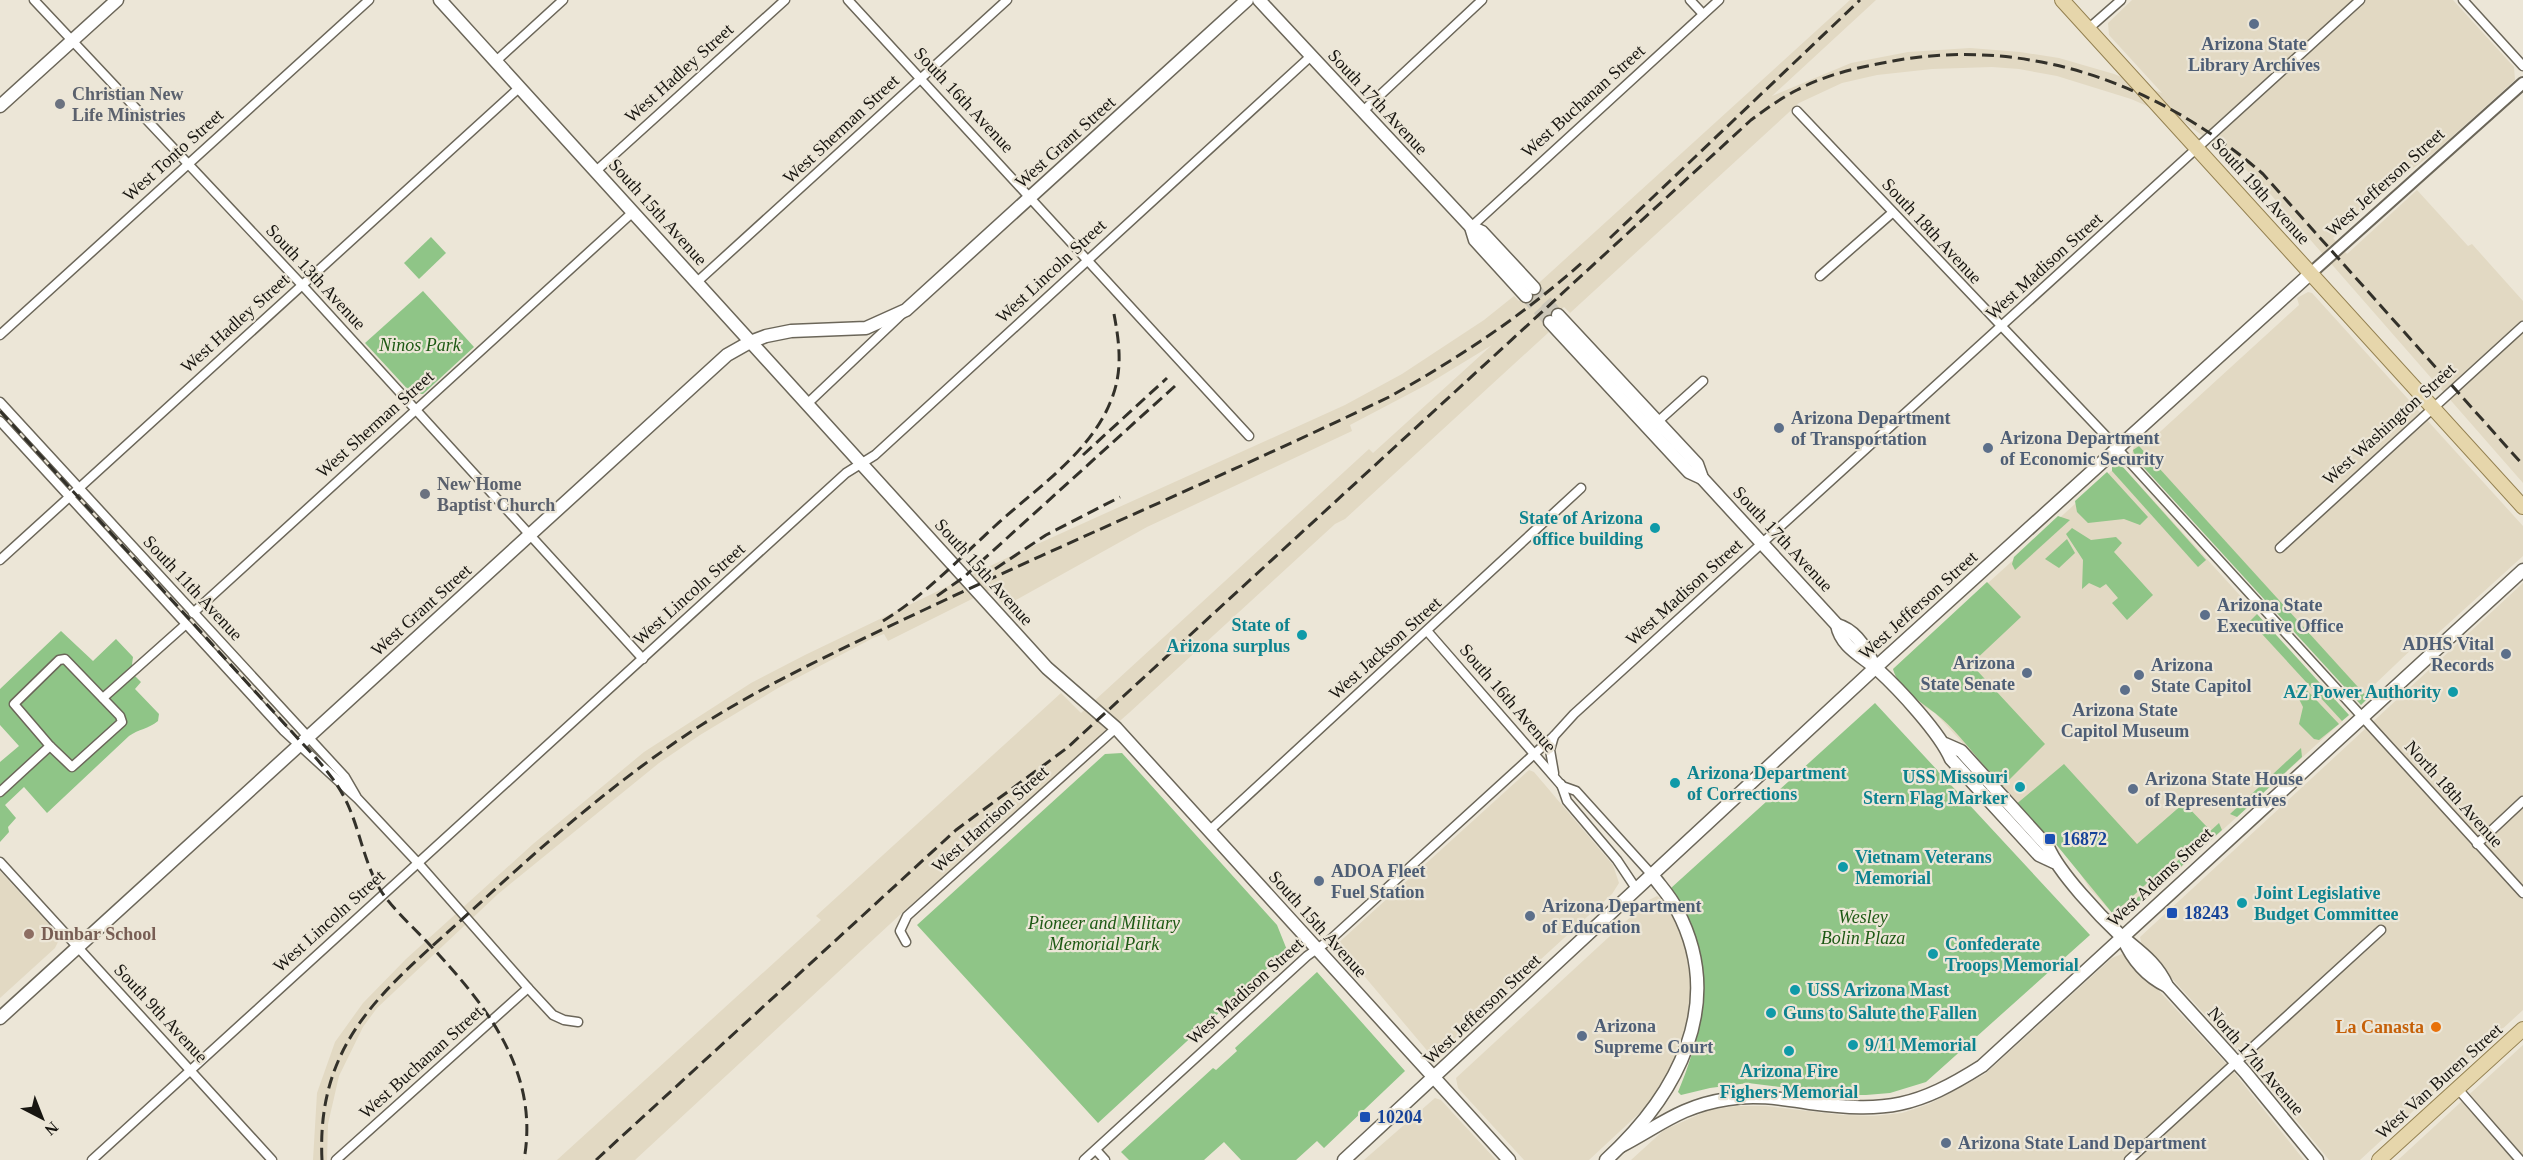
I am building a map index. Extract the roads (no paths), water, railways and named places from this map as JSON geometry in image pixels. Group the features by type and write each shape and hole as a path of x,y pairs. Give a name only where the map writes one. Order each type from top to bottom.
{"main road":[{"path":"0,106 117,0"},
{"name":"South 15th Avenue","path":"440,0 1047,668 1116,728 1509,1160"},
{"name":"West Grant Street","path":"0,1018 709,370 750,342 791,331 866,328 906,310 1247,0"},
{"name":"South 17th Avenue","path":"1259,0 1470,227 1482,232 1530,292"},
{"name":"South 19th Avenue","path":"2062,0 2523,507"},
{"name":"West Jefferson Street","path":"1344,1160 1875,668 2311,273"},
{"name":"South 17th Avenue","path":"1554,319 1654,426 1697,464 1701,477 1837,625 1847,628 1868,652 1875,668 1945,744 1951,759 2039,855 2054,861"},
{"name":"West Adams Street","path":"1621,1146 1683,1110 1728,1099 1766,1098 1872,1109 1908,1104 1946,1089 1982,1066 2361,716 2523,570"},
{"name":"North 17th Avenue","path":"2054,861 2122,937 2130,954 2153,980 2167,987 2236,1062 2316,1160"},
{"path":"1606,1160 1621,1146 1670,1086 1680,1066 1694,1022 1696,972 1690,945 1677,908 1653,876"},
{"name":"West Van Buren Street","path":"2379,1160 2523,1029"}],"street":[{"name":"South 13th Avenue","path":"34,0 302,285 643,659"},
{"name":"West Tonto Street","path":"0,335 369,0"},
{"path":"496,61 562,0"},
{"name":"West Hadley Street","path":"596,171 785,0"},
{"name":"South 16th Avenue","path":"848,0 1249,436"},
{"name":"West Sherman Street","path":"697,282 1007,0"},
{"path":"1362,112 1482,0"},
{"path":"1690,0 1703,14"},
{"name":"West Buchanan Street","path":"1470,227 1719,0"},
{"path":"2088,29 2121,0"},
{"name":"West Madison Street","path":"1084,1160 1554,736 1574,714 2199,149 2360,0"},
{"path":"2463,0 2523,66"},
{"name":"West Lincoln Street","path":"92,1160 846,474 875,455 1311,56"},
{"name":"West Jefferson Street","path":"2311,273 2523,83"},
{"name":"West Hadley Street","path":"0,560 520,87"},
{"name":"South 18th Avenue","path":"1797,111 2117,450 2361,716"},
{"name":"West Sherman Street","path":"193,613 633,212"},
{"path":"1820,276 1892,213"},
{"name":"West Grant Street","path":"807,404 906,310"},
{"name":"West Washington Street","path":"2280,548 2523,326"},
{"path":"1654,426 1703,381"},
{"name":"South 11th Avenue","path":"0,402 193,613 303,742"},
{"name":"South 11th Avenue","path":"0,421 185,625 303,742 418,863 553,1015 564,1020 578,1022"},
{"name":"West Jackson Street","path":"1209,831 1428,632 1581,488"},
{"path":"103,698 185,625"},
{"name":"South 16th Avenue","path":"1428,632 1562,786 1576,791 1653,876"},
{"path":"65,659 103,698 122,722 72,767 50,746 14,704 59,660 65,659"},
{"name":"North 18th Avenue","path":"2361,716 2523,893"},
{"name":"West Harrison Street","path":"906,942 900,931 907,916 1116,728"},
{"name":"South 16th Avenue","path":"1554,736 1550,761 1567,801 1617,860 1637,890"},
{"path":"0,792 50,746"},
{"path":"2477,844 2523,801"},
{"name":"South 9th Avenue","path":"0,862 272,1160"},
{"path":"2129,1160 2381,930"},
{"name":"West Buchanan Street","path":"336,1160 528,988"},
{"path":"2458,1089 2520,1160"},
{"path":"1096,1149 1105,1160"}],"tunnel":[{"path":"1534,288 1558,315"},
{"path":"1526,296 1550,322"}],"railway":[{"path":"1610,238 1860,0"},
{"path":"596,1160 956,830 1067,748 1751,120 1808,84 1832,75 1893,61 1944,55 1994,56 2043,62 2091,75 2137,93 2181,115 2223,143 2263,174 2523,465"},
{"path":"322,1160 323,1117 331,1080 345,1048 363,1019 385,992 411,966 497,888 553,838 641,767 703,724 758,692 842,649 1389,397 1441,367 1491,334 1539,299 1585,260"},
{"path":"883,621 941,576 1059,470 1089,439 1110,403 1117,381 1119,348 1114,314"},
{"path":"1083,455 1167,378"},
{"path":"937,596 964,577 1175,386"},
{"path":"0,411 334,780 348,805 367,862 383,894 470,991 504,1042 516,1069 524,1097 527,1128 524,1160"},
{"path":"995,569 1046,535 1120,497"}],"place":[{"name":"Arizona State Library Archives","path":"2254,24"},
{"name":"Christian New Life Ministries","path":"60,104"},
{"name":"Arizona Department of Transportation","path":"1779,428"},
{"name":"Arizona Department of Economic Security","path":"1988,448"},
{"name":"New Home Baptist Church","path":"425,494"},
{"name":"State of Arizona office building","path":"1655,528"},
{"name":"Arizona State Executive Office","path":"2205,615"},
{"name":"State of Arizona surplus","path":"1302,635"},
{"name":"ADHS Vital Records","path":"2506,654"},
{"name":"Arizona State Senate","path":"2027,673"},
{"name":"Arizona State Capitol","path":"2139,675"},
{"name":"Arizona State Capitol Museum","path":"2125,690"},
{"name":"AZ Power Authority","path":"2453,692"},
{"name":"Arizona Department of Corrections","path":"1675,783"},
{"name":"USS Missouri Stern Flag Marker","path":"2020,787"},
{"name":"Arizona State House of Representatives","path":"2133,789"},
{"name":"16872","path":"2050,839"},
{"name":"Vietnam Veterans Memorial","path":"1843,867"},
{"name":"ADOA Fleet Fuel Station","path":"1319,881"},
{"name":"Joint Legislative Budget Committee","path":"2242,903"},
{"name":"18243","path":"2172,913"},
{"name":"Arizona Department of Education","path":"1530,916"},
{"name":"Dunbar School","path":"29,934"},
{"name":"Confederate Troops Memorial","path":"1933,954"},
{"name":"USS Arizona Mast","path":"1795,990"},
{"name":"Guns to Salute the Fallen","path":"1771,1013"},
{"name":"La Canasta","path":"2436,1027"},
{"name":"Arizona Supreme Court","path":"1582,1036"},
{"name":"9/11 Memorial","path":"1853,1045"},
{"name":"Arizona Fire Fighers Memorial","path":"1789,1051"},
{"name":"10204","path":"1365,1117"},
{"name":"Arizona State Land Department","path":"1946,1143"}],"park label":[{"name":"Ninos Park","path":"420,345"},
{"name":"Wesley Bolin Plaza","path":"1863,927"},
{"name":"Pioneer and Military Memorial Park","path":"1104,933"}]}
